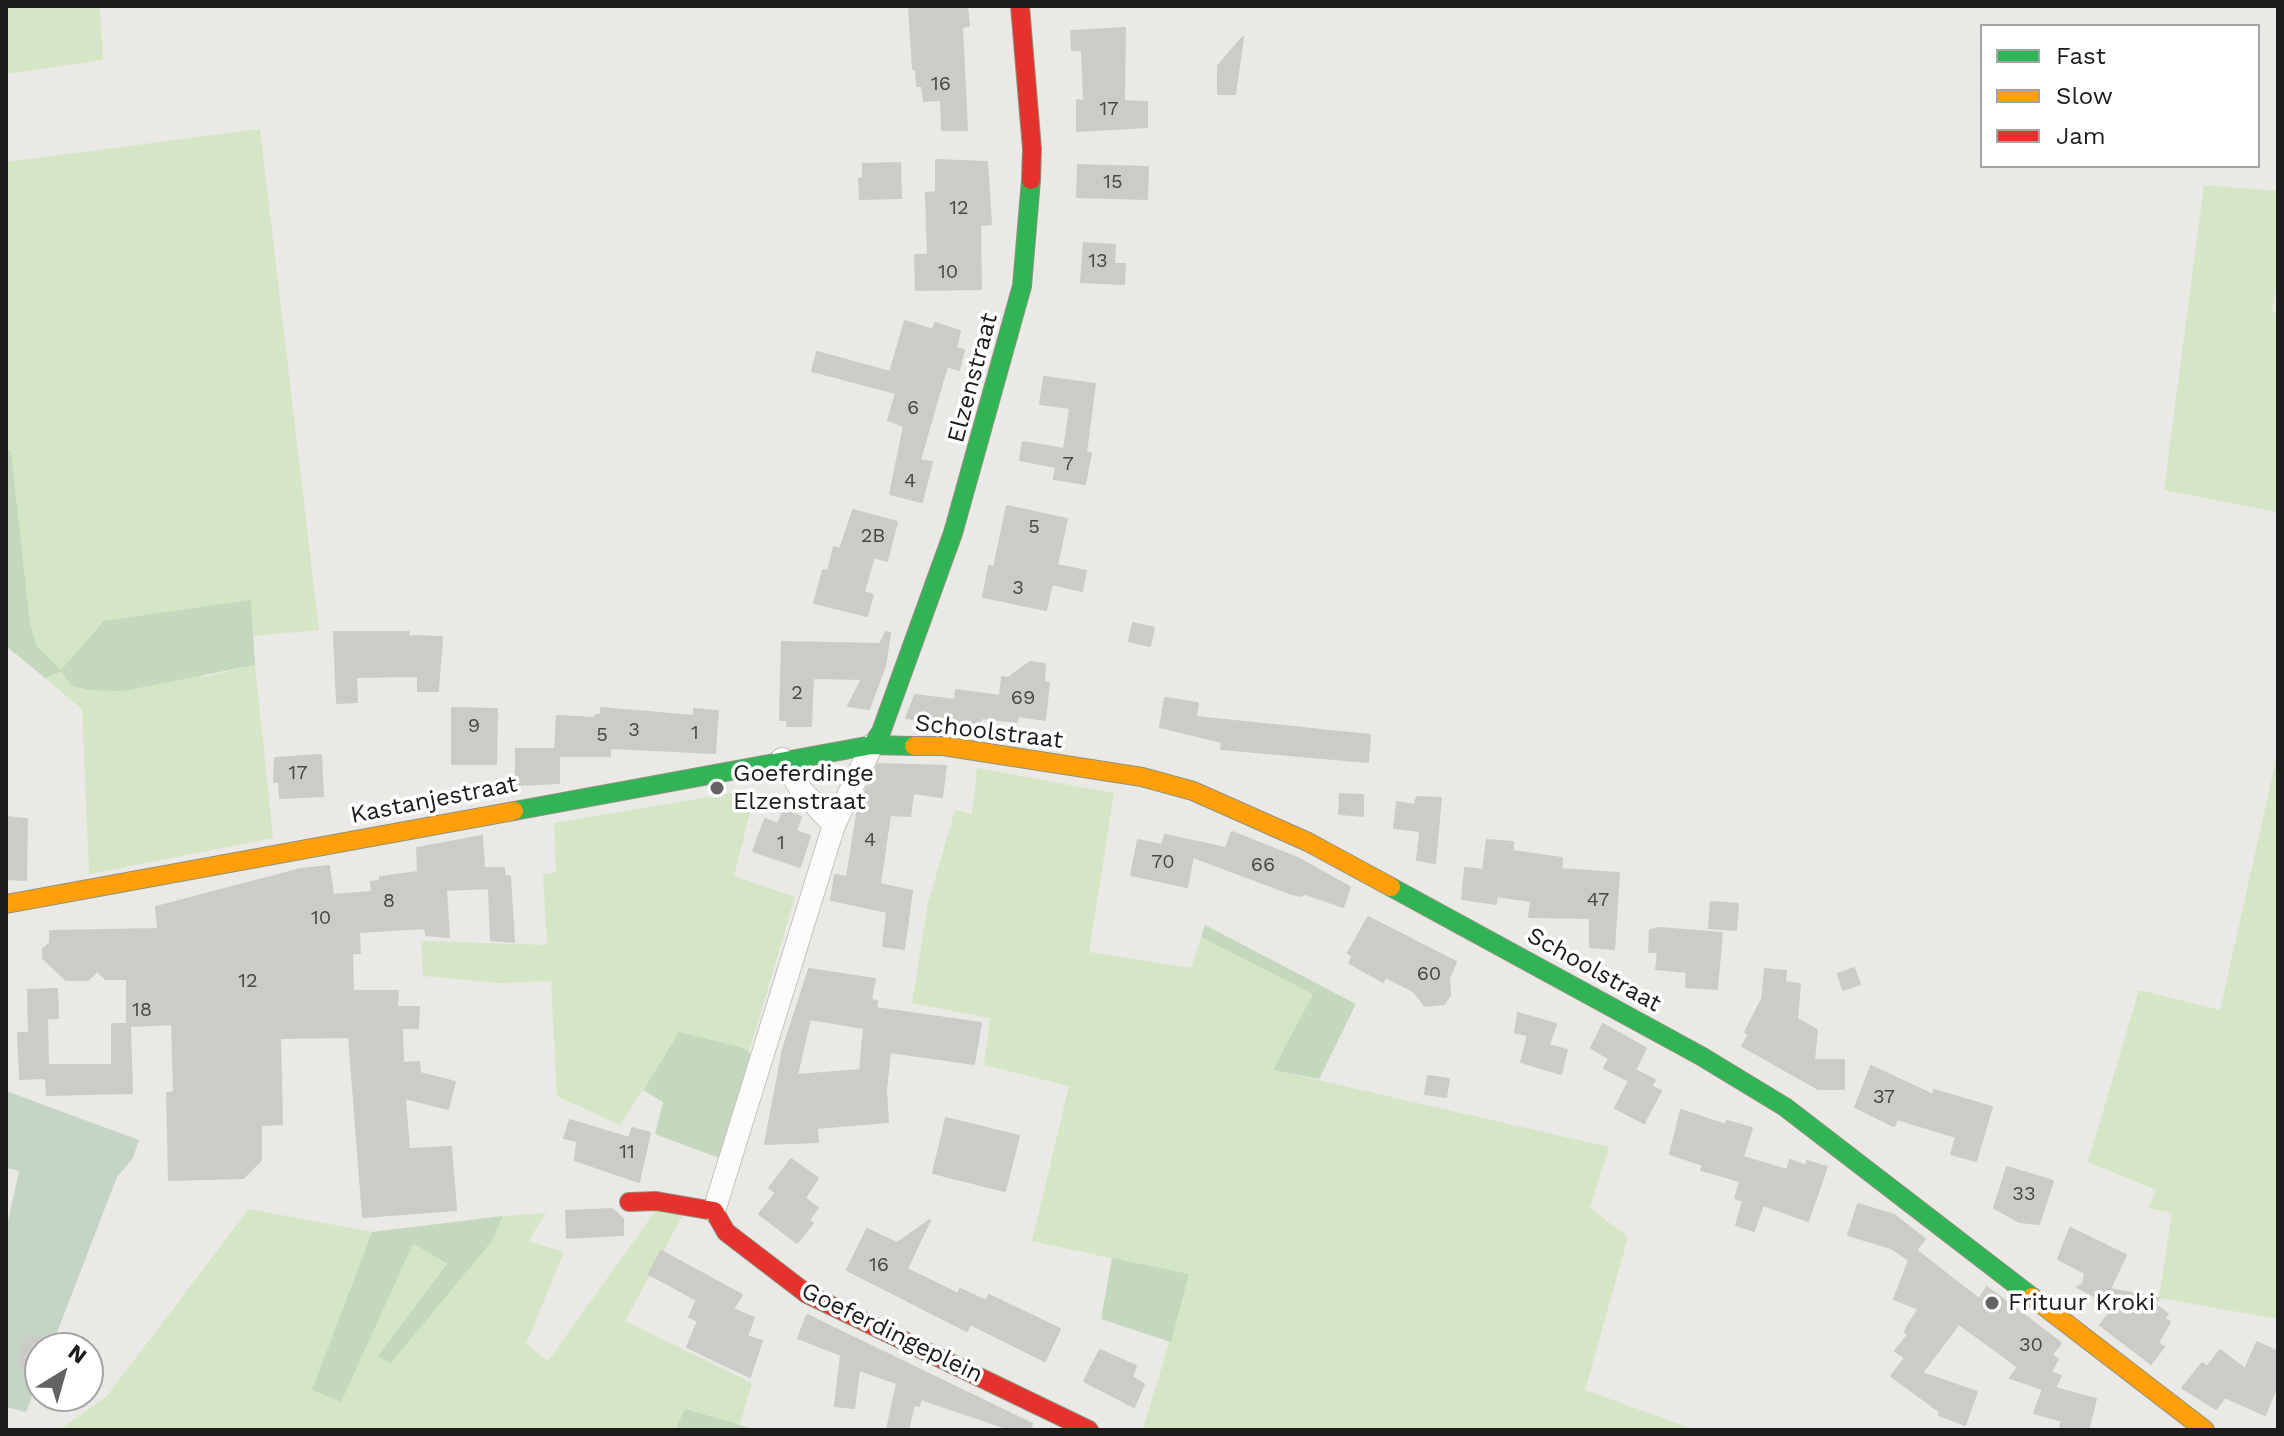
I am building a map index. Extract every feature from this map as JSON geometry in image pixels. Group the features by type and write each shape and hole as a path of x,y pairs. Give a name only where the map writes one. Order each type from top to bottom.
{"street":[{"name":"Elzenstraat","path":"872,745 881,732 953,533 1022,286 1028,246 1032,149 1020,6"},
{"name":"Kastanjestraat","path":"6,904 782,759 872,745"},
{"path":"629,1202 656,1201 714,1211 834,825 872,745"},
{"name":"Schoolstraat","path":"872,745 943,746 1142,777 1207,797 1308,842 1701,1056 1785,1107 2179,1423 2205,1430"},
{"path":"782,759 802,791 834,825"},
{"name":"Goeferdingeplein","path":"714,1211 726,1232 807,1294 1089,1430"}],"green space":[{"path":"6,6 100,6 103,60 6,74"},
{"path":"260,129 319,630 254,636 251,600 200,678 255,665 273,838 89,874 82,709 45,678 61,670 37,646 30,623 11,452 6,451 6,162"},
{"path":"2204,185 2278,191 2278,274 2272,312 2278,314 2278,512 2164,490"},
{"path":"6,451 11,451 30,623 37,646 61,670 104,621 251,600 255,665 123,691 89,690 72,686 61,671 45,678 6,646"},
{"path":"2278,751 2278,1319 2159,1298 2172,1213 2149,1208 2156,1190 2088,1162 2139,990 2220,1010"},
{"path":"977,768 1114,793 1089,952 1191,968 1201,937 1314,994 1274,1070 1609,1147 1590,1208 1628,1237 1585,1390 1696,1430 1143,1430 1189,1275 1032,1241 1069,1086 984,1065 990,1018 912,1003 928,903 955,810 972,814"},
{"path":"756,789 734,876 795,897 749,1052 679,1032 620,1125 557,1096 551,981 500,983 423,976 421,941 547,945 543,875 556,872 554,823"},
{"path":"1205,925 1356,1004 1319,1079 1273,1070 1313,994 1201,937"},
{"path":"679,1032 740,1047 754,1055 722,1159 655,1134 663,1102 643,1090"},
{"path":"6,1091 139,1140 133,1158 117,1177 57,1332 24,1332 24,1412 6,1407 6,1230 19,1171 6,1168"},
{"path":"249,1209 372,1232 313,1390 340,1402 413,1244 447,1262 379,1355 389,1364 492,1241 503,1216 546,1213 528,1241 564,1252 526,1344 548,1361 656,1210 684,1213 625,1321 752,1383 740,1425 685,1410 675,1430 59,1430 85,1412 104,1412 106,1397"},
{"path":"503,1216 492,1241 390,1364 378,1356 447,1263 413,1244 341,1402 312,1390 372,1232"},
{"path":"1112,1258 1189,1274 1171,1342 1101,1319"},
{"path":"685,1409 740,1425 757,1430 675,1430"}],"building":[{"path":"909,6 967,6 969,26 962,27 967,130 942,130 941,100 924,101 922,86 917,86 916,69 913,69"},
{"path":"1125,28 1124,101 1147,102 1147,127 1077,131 1077,100 1084,101 1082,50 1072,50 1071,31"},
{"path":"1243,37 1235,94 1218,94 1218,66"},
{"path":"936,160 987,162 991,224 980,225 981,289 916,290 915,255 928,255 926,193 936,192"},
{"path":"900,163 901,198 860,199 859,179 863,178 863,164"},
{"path":"1078,165 1148,167 1147,199 1077,197"},
{"path":"1084,243 1115,245 1114,264 1125,264 1124,284 1081,282"},
{"path":"905,321 933,330 935,323 960,331 956,348 964,350 959,370 947,366 920,460 932,462 922,502 890,494 904,426 888,420 896,393 812,371 817,352 890,372"},
{"path":"1044,377 1095,384 1086,452 1091,453 1085,484 1054,479 1056,467 1020,460 1023,442 1064,449 1070,408 1040,404"},
{"path":"1007,506 1067,519 1057,565 1086,571 1082,591 1052,584 1046,610 983,597 989,566 994,567"},
{"path":"853,510 897,522 887,561 874,557 864,592 873,595 867,616 814,603 823,570 828,571 834,547 840,549"},
{"path":"1133,623 1154,628 1150,646 1129,641"},
{"path":"334,632 409,632 409,636 442,637 438,691 418,691 418,676 356,677 357,702 337,703"},
{"path":"886,632 890,633 885,666 869,709 848,706 862,679 813,678 811,726 787,726 787,720 780,720 782,642 880,644"},
{"path":"1030,662 1045,664 1044,682 1049,683 1045,720 1018,716 1017,722 981,718 980,729 906,718 915,695 955,700 956,690 1000,696 1002,677 1008,678"},
{"path":"1165,698 1198,703 1196,717 1370,735 1368,762 1221,749 1222,742 1160,727"},
{"path":"452,708 497,709 496,764 452,764"},
{"path":"601,708 694,716 694,709 718,711 715,753 610,748 610,756 559,756 559,783 516,785 516,749 555,749 557,716 595,718 601,715"},
{"path":"321,755 323,796 280,798 279,782 274,782 275,758"},
{"path":"878,764 946,766 942,797 913,793 910,816 890,815 880,884 912,891 904,949 883,946 887,912 831,900 835,875 847,877 858,807"},
{"path":"1340,794 1363,795 1363,816 1339,814"},
{"path":"1417,797 1441,798 1435,863 1417,860 1420,831 1394,828 1397,802 1414,805"},
{"path":"784,810 801,817 796,831 810,836 800,867 753,851 765,819 778,824"},
{"path":"6,817 27,819 26,880 6,879"},
{"path":"1232,832 1300,859 1350,887 1343,907 1303,893 1302,896 1292,894 1193,857 1187,887 1131,875 1138,840 1162,845 1165,835 1226,848"},
{"path":"482,836 484,868 504,868 505,877 510,876 514,942 491,940 489,888 446,890 449,937 426,935 425,928 359,932 360,953 352,953 353,991 398,991 397,1007 419,1007 418,1028 402,1028 403,1063 419,1062 420,1073 455,1082 448,1109 405,1098 409,1149 451,1147 456,1210 363,1217 349,1037 280,1038 282,1124 261,1125 261,1160 243,1178 169,1180 167,1093 174,1092 172,1024 130,1026 132,1093 47,1095 46,1078 20,1079 18,1033 29,1033 28,990 57,989 58,1018 47,1018 48,1065 112,1065 112,1024 127,1024 127,979 106,979 97,971 88,980 66,980 43,958 43,949 50,943 50,931 158,929 156,907 301,869 329,866 333,895 372,892 371,882 380,881 380,877 418,872 417,848"},
{"path":"1487,840 1513,842 1513,851 1562,858 1561,869 1619,873 1614,949 1590,947 1590,918 1529,917 1531,901 1497,896 1496,904 1462,899 1465,868 1483,870"},
{"path":"1711,902 1738,904 1736,930 1709,928"},
{"path":"1368,917 1456,962 1449,978 1450,995 1444,1004 1425,1006 1413,991 1386,977 1383,982 1349,963 1353,956 1348,953"},
{"path":"1660,928 1722,933 1717,989 1686,987 1687,972 1656,969 1658,952 1649,952 1650,930"},
{"path":"1854,968 1860,984 1843,990 1838,974"},
{"path":"809,969 875,979 871,1000 877,1001 876,1008 981,1023 974,1064 890,1052 886,1090 888,1122 817,1128 818,1142 765,1144 783,1049","holes":["810,1019 864,1028 860,1070 797,1075"]},
{"path":"1765,969 1786,971 1785,982 1800,984 1797,1019 1817,1030 1814,1060 1844,1060 1844,1089 1818,1089 1742,1046 1749,1034 1745,1032 1762,999"},
{"path":"1518,1013 1556,1024 1549,1045 1567,1050 1561,1074 1521,1062 1528,1035 1515,1033"},
{"path":"1603,1024 1646,1048 1635,1070 1655,1080 1651,1086 1661,1091 1644,1123 1615,1108 1629,1081 1604,1068 1609,1059 1591,1048"},
{"path":"1871,1066 1933,1095 1934,1090 1992,1107 1976,1161 1951,1154 1956,1137 1897,1119 1894,1126 1855,1107"},
{"path":"1428,1076 1449,1079 1446,1097 1425,1094"},
{"path":"1681,1110 1726,1125 1727,1121 1752,1128 1743,1157 1787,1170 1790,1160 1806,1166 1807,1161 1827,1167 1808,1221 1763,1205 1754,1231 1736,1225 1743,1201 1735,1198 1740,1181 1701,1170 1703,1165 1670,1154"},
{"path":"946,1118 1019,1136 1005,1191 933,1173"},
{"path":"570,1120 629,1138 632,1128 650,1133 639,1182 575,1160 577,1141 564,1138"},
{"path":"791,1159 818,1178 805,1198 818,1208 809,1220 813,1223 797,1243 759,1214 776,1193 769,1188"},
{"path":"2007,1167 2053,1181 2039,1224 2020,1222 1994,1208"},
{"path":"1858,1204 1894,1215 1925,1239 1916,1250 1979,1299 1987,1287 2061,1343 2052,1355 2058,1359 2051,1372 2061,1376 2055,1388 2096,1399 2088,1430 2059,1430 2062,1421 2034,1413 2043,1389 2010,1378 2018,1367 1959,1324 1922,1373 1977,1392 1965,1425 1939,1415 1940,1412 1891,1376 1905,1358 1895,1351 1908,1335 1905,1332 1919,1309 1894,1299 1909,1260 1891,1248 1848,1235"},
{"path":"612,1209 623,1219 623,1235 567,1238 566,1211"},
{"path":"930,1220 907,1269 958,1294 960,1289 986,1301 989,1295 1060,1329 1045,1361 970,1324 967,1331 847,1270 867,1229 897,1243"},
{"path":"2070,1228 2126,1255 2110,1289 2159,1298 2155,1304 2168,1314 2164,1318 2170,1322 2158,1343 2164,1347 2151,1364 2100,1325 2114,1307 2077,1287 2083,1284 2085,1273 2058,1259"},
{"path":"661,1251 742,1295 733,1309 754,1318 747,1336 762,1341 750,1377 687,1347 698,1321 689,1317 697,1300 649,1274"},
{"path":"807,1315 1032,1424 1030,1430 1012,1430 921,1399 919,1406 914,1405 908,1430 887,1430 897,1383 859,1370 854,1408 835,1406 841,1355 798,1338"},
{"path":"24,1340 24,1367 18,1366"},
{"path":"2257,1342 2278,1352 2278,1384 2265,1415 2225,1397 2216,1409 2182,1388 2202,1363 2207,1367 2220,1350 2245,1369"},
{"path":"1100,1350 1136,1366 1132,1377 1144,1384 1134,1407 1084,1381"}],"traffic: fast":[{"path":"872,745 881,732 953,533 1022,286 1031,180"},
{"path":"514,811 872,745 914,746"},
{"path":"1391,887 1701,1056 1785,1107 2032,1297"}],"traffic: slow":[{"path":"914,746 943,746 1142,777 1193,791 1308,842 1391,887"},
{"path":"6,904 514,811"},
{"path":"2032,1297 2205,1430"}],"traffic: jam":[{"path":"1020,6 1032,149 1031,180"},
{"path":"629,1202 656,1201 714,1211 726,1232 807,1294 1089,1430"}],"place":[{"name":"Goeferdinge Elzenstraat","path":"717,788"},
{"name":"Frituur Kroki","path":"1992,1303"}]}
